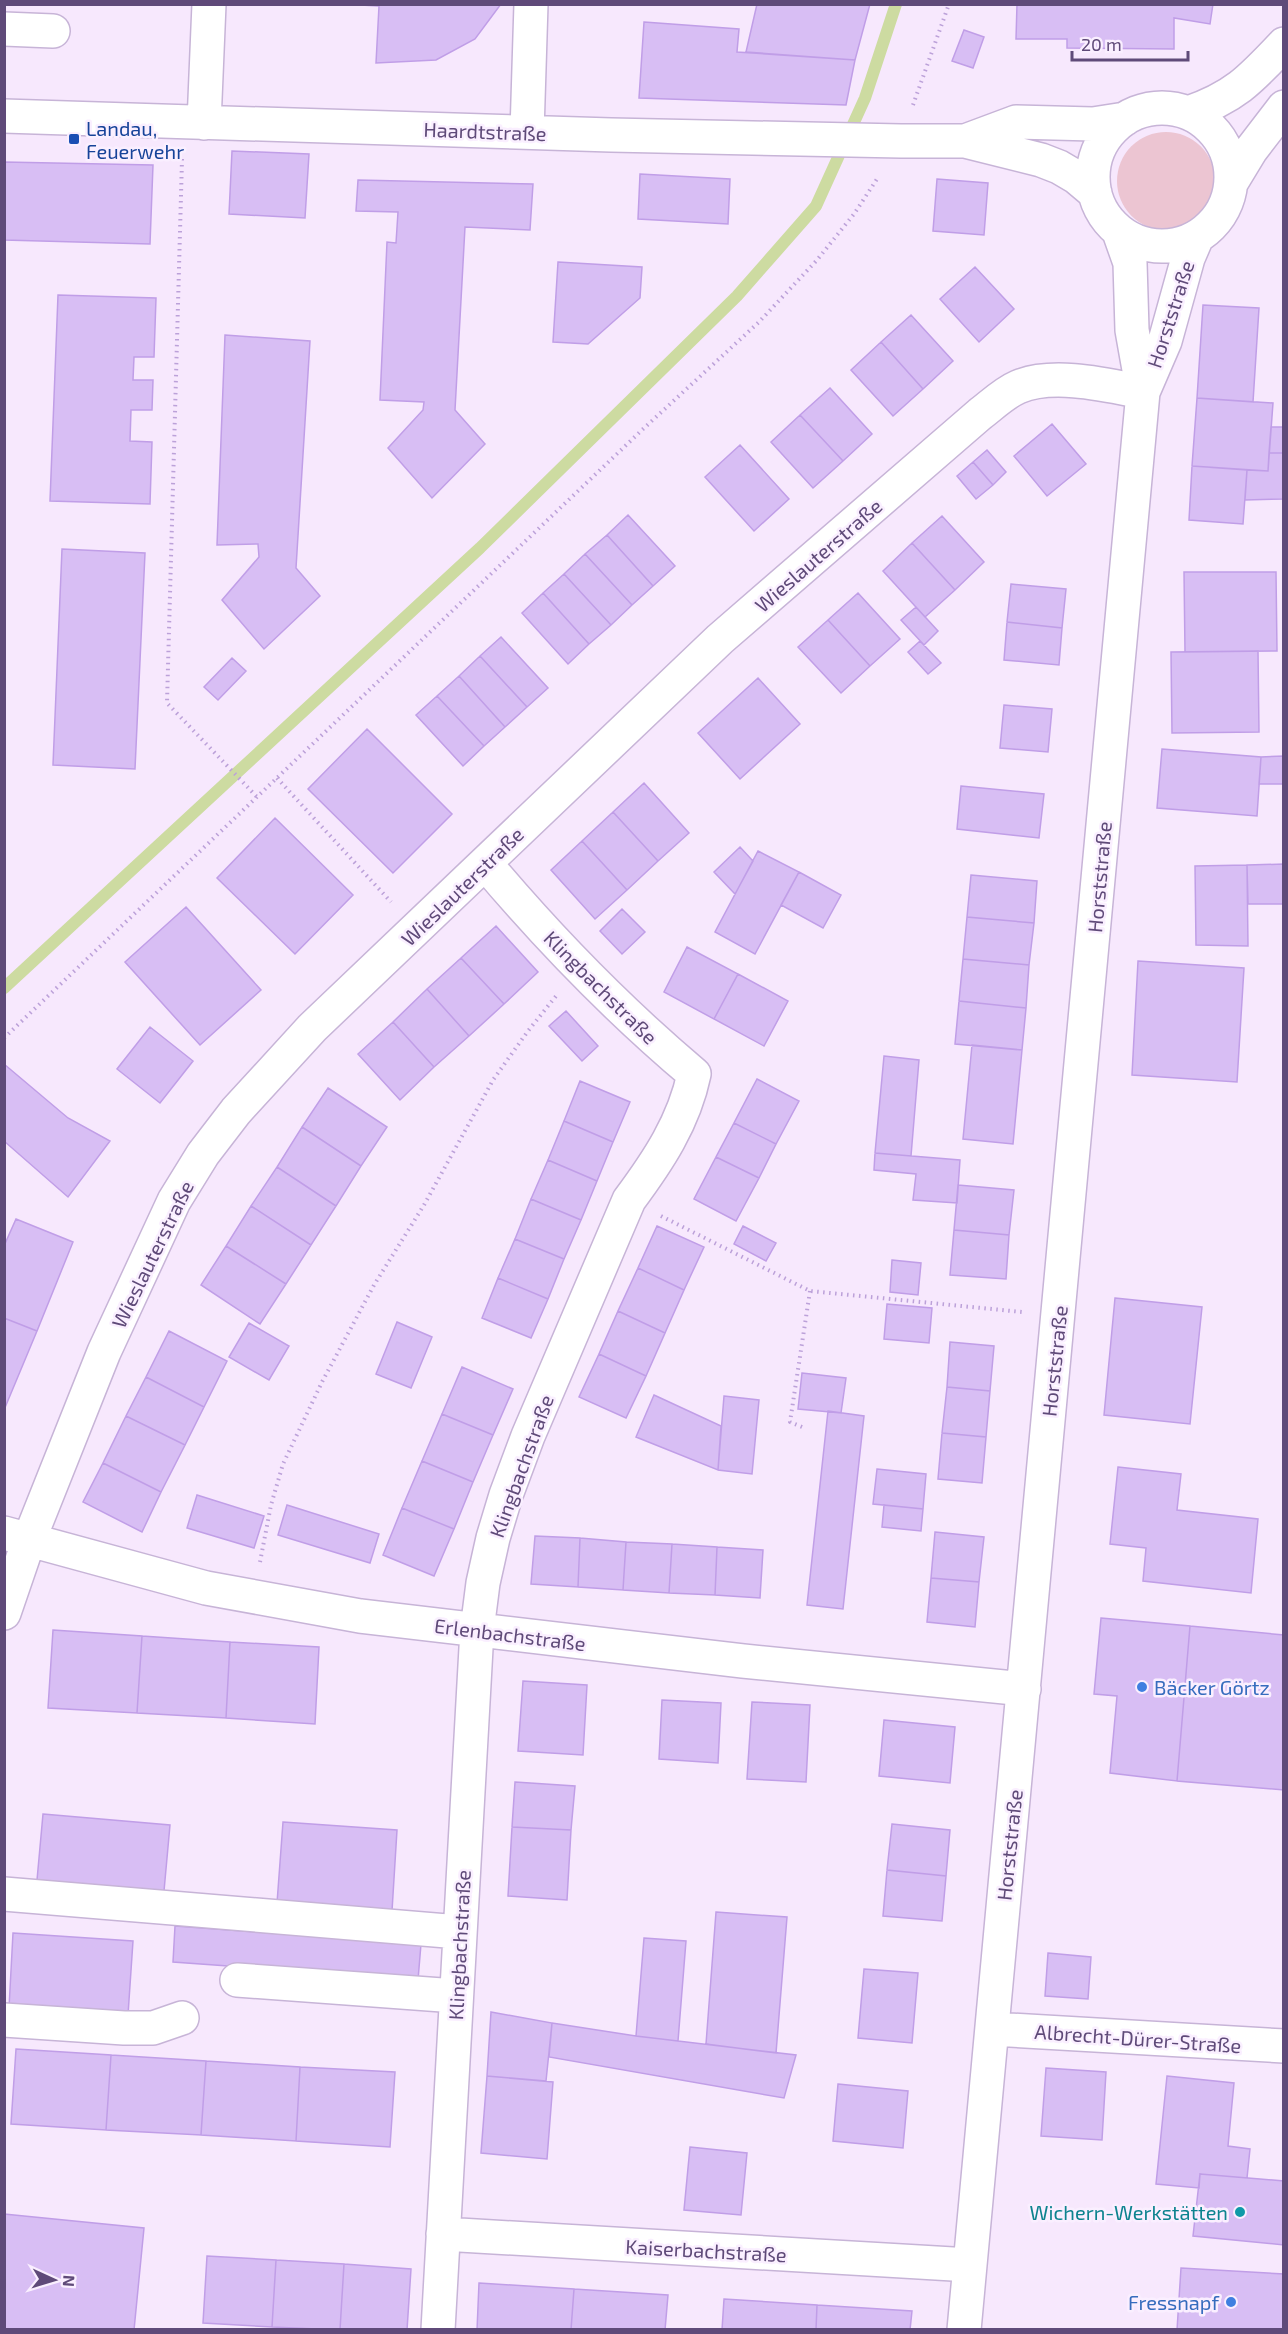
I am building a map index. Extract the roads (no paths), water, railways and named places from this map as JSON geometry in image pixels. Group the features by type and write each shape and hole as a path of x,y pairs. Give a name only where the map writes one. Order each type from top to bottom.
{"street":[{"path":"194,122 209,4"},
{"path":"527,132 531,4"},
{"path":"4,29 53,31"},
{"path":"1188,113 1219,101 1241,88 1284,44"},
{"name":"Horststraße","path":"964,2330 1143,392 1132,330 1130,263 1119,232 1103,213 1095,193 1094,172 1098,151 1109,133 1125,119 1144,110 1167,108 1188,113 1207,124 1221,141 1230,161 1231,183 1226,204 1214,223 1197,237 1178,245 1156,246 1135,240 1119,232"},
{"name":"Haardtstraße","path":"4,116 527,132 965,141 1041,160 1059,167 1076,177 1095,193"},
{"name":"Haardtstraße","path":"965,141 1016,123 1093,124 1125,119"},
{"path":"1231,183 1251,150 1279,123"},
{"name":"Horststraße","path":"1143,392 1165,341 1188,258 1197,237"},
{"name":"Wieslauterstraße","path":"4,1613 17,1536 174,1202 203,1154 236,1111 274,1068 720,639 980,414 1015,388 1030,382 1060,381 1099,384 1143,392"},
{"name":"Klingbachstraße","path":"438,2330 477,1630 483,1583 506,1495 528,1436 629,1200 652,1170 677,1126 688,1101 694,1074 647,1034 579,968 485,863"},
{"name":"Erlenbachstraße","path":"17,1536 158,1576 253,1598 360,1616 743,1661 1024,1689"},
{"path":"4,1894 459,1932"},
{"path":"237,1980 456,1996"},
{"path":"4,2020 153,2028 182,2018"},
{"name":"Albrecht-Dürer-Straße","path":"992,2028 1284,2046"},
{"name":"Kaiserbachstraße","path":"443,2234 970,2265"}],"waterway":[{"path":"4,988 480,548 737,296 816,206 865,98 896,4"}],"place":[{"name":"Landau, Feuerwehr","path":"74,139"},
{"name":"Bäcker Görtz","path":"1142,1687"},
{"name":"Wichern-Werkstätten","path":"1240,2212"},
{"name":"Fressnapf","path":"1231,2302"}]}
